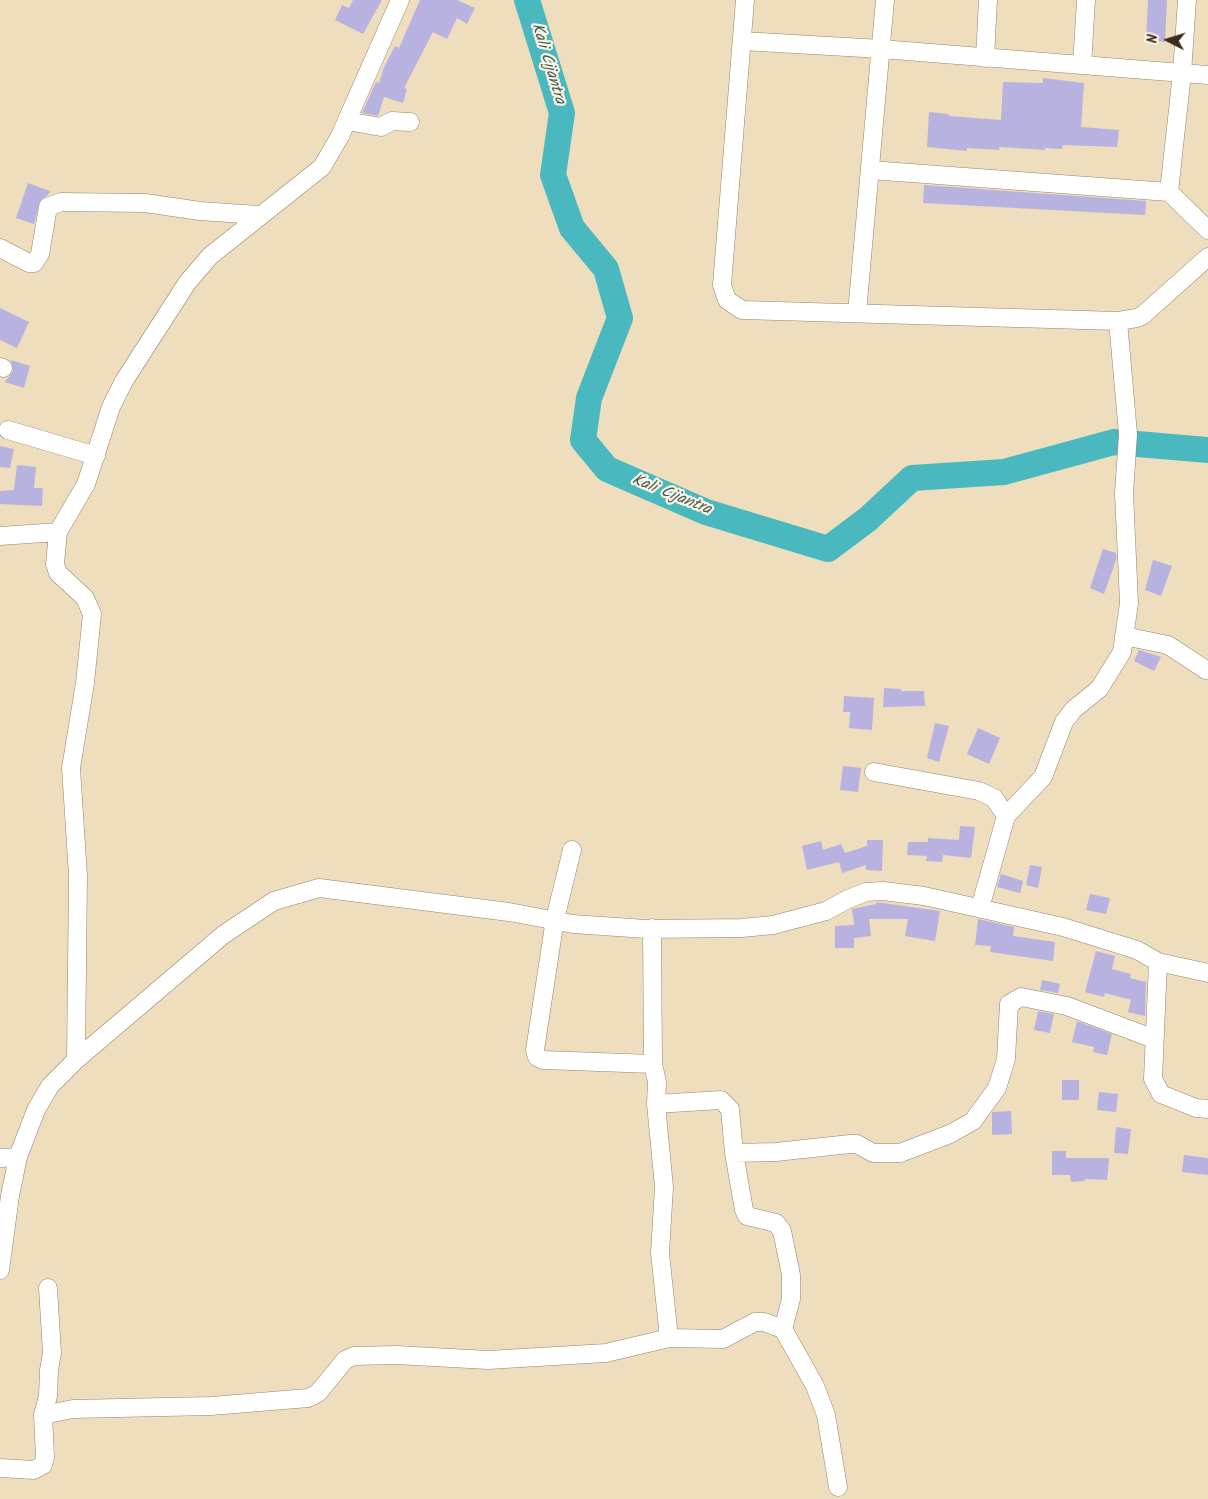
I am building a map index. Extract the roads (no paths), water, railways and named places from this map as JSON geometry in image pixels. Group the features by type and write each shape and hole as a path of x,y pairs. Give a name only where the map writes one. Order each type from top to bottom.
{"street":[{"path":"76,1060 78,876 71,768 85,683 92,614 85,598 58,573 55,564 58,532 86,484 112,407 124,381 187,283 210,256 258,215 322,167 346,121 400,0"},
{"path":"745,0 722,285 727,300 742,310 1118,321 1137,318 1143,315 1208,257"},
{"path":"857,314 885,0"},
{"path":"985,58 988,0"},
{"path":"1082,65 1086,0"},
{"path":"1169,192 1182,73 1187,0"},
{"path":"742,41 881,49 1208,74"},
{"path":"346,121 381,127 392,121 410,122"},
{"path":"870,170 1169,192 1208,230"},
{"path":"0,248 29,263 34,263 40,254 48,207 61,202 145,203 200,211 258,215"},
{"path":"980,908 1006,816 1043,777 1064,722 1074,710 1099,688 1114,668 1122,652 1129,603 1124,493 1128,434 1118,321"},
{"path":"8,430 96,456"},
{"path":"0,536 58,532"},
{"path":"1124,636 1168,645 1206,670"},
{"path":"874,772 979,791 994,798 1006,816"},
{"path":"572,850 555,919 535,1050 537,1057 543,1060 653,1064"},
{"path":"0,1270 10,1196 18,1157 36,1110 50,1086 76,1060 223,935 274,900 319,888 555,919 573,924 652,928 773,926 826,911 866,892 883,891 980,908 1063,927 1137,950 1158,962 1208,973"},
{"path":"652,928 653,1064 657,1082 656,1104 664,1187 660,1253 669,1338"},
{"path":"1158,962 1153,1079 1161,1094 1196,1108 1208,1109"},
{"path":"734,1153 776,1152 857,1144 873,1153 900,1153 958,1130 979,1115 997,1088 1006,1059 1009,1004 1020,997 1066,1006 1154,1039"},
{"path":"656,1104 721,1100 725,1102 730,1110 741,1199 747,1216 776,1223 782,1231 791,1275 790,1299 783,1329"},
{"path":"0,1158 18,1157"},
{"path":"0,1468 34,1470 43,1465 45,1457 43,1415 48,1396 52,1353 48,1288"},
{"path":"43,1415 73,1409 211,1406 308,1398 318,1394 345,1360 354,1356 396,1355 488,1360 606,1353 669,1338 723,1339 755,1322 764,1322 783,1329 794,1344 820,1401 826,1415 838,1486"}],"waterway":[{"name":"Kali Cijantra","path":"527,0 562,113 553,175 572,228 606,269 620,318 589,398 583,440 607,469 706,512 828,549 868,519 912,478 1004,472 1114,442 1208,450"}]}
